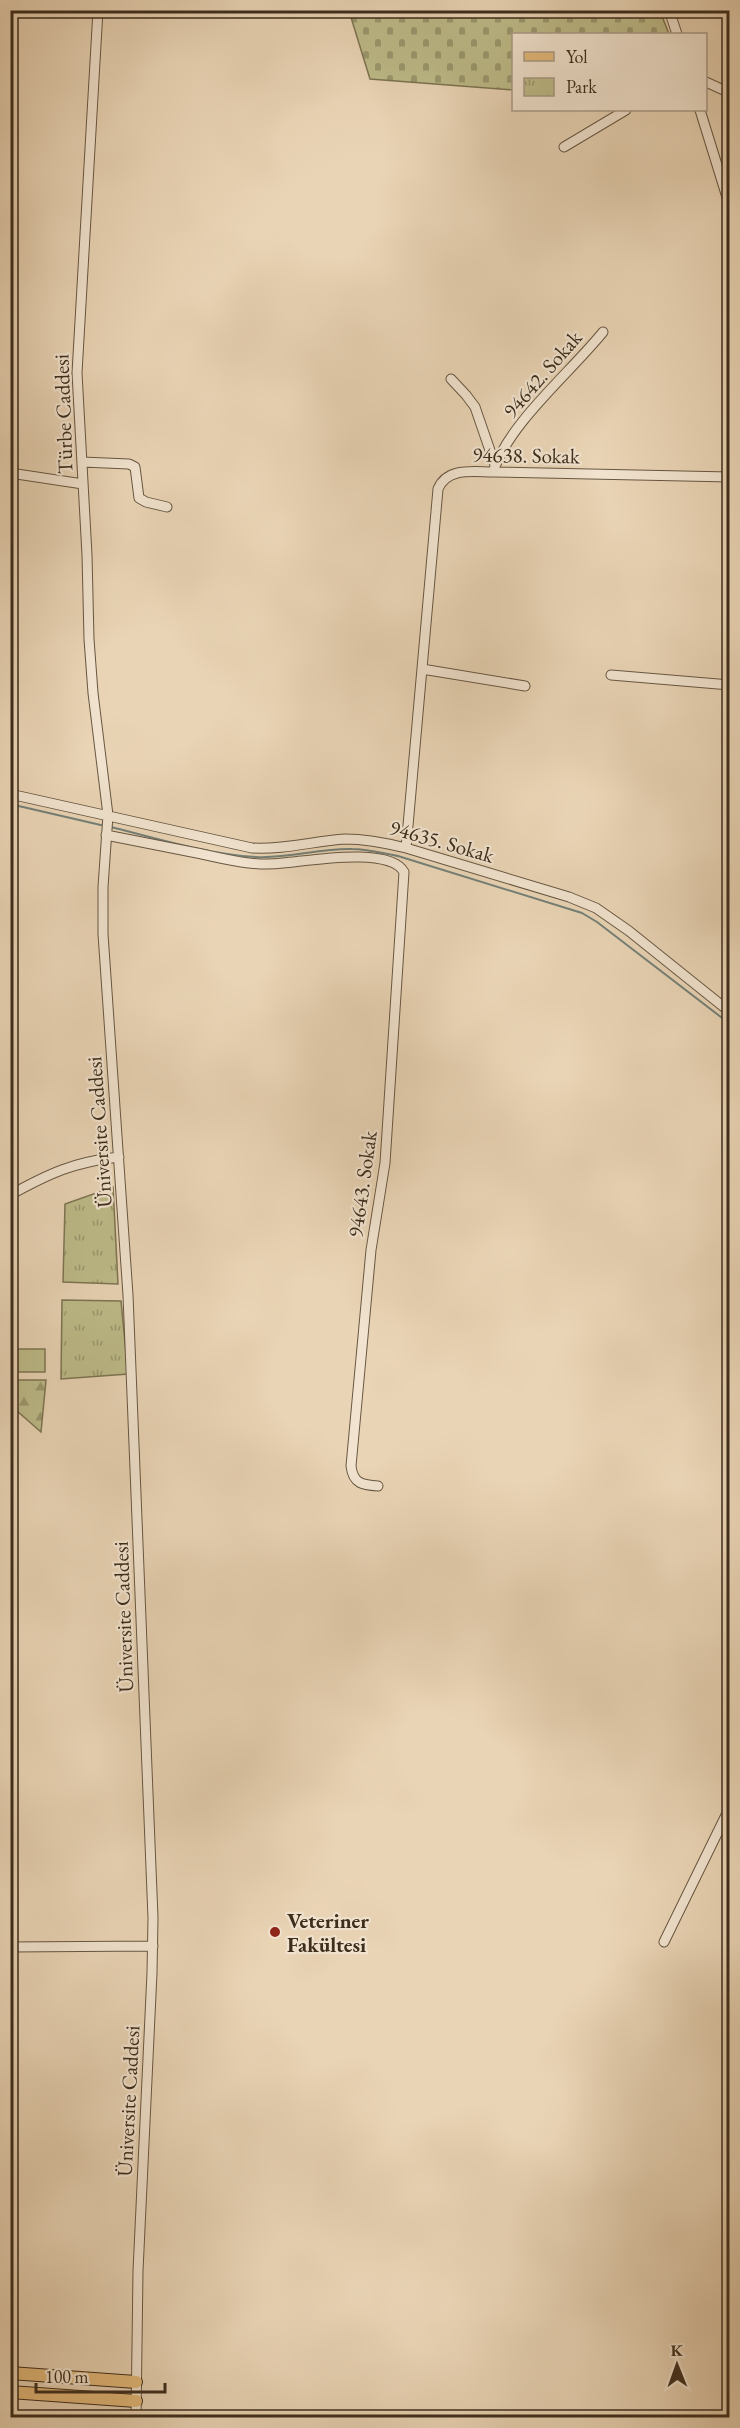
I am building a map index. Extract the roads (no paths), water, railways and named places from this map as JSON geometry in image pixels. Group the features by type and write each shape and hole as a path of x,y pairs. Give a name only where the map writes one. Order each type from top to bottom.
{"main road":[{"path":"10,2373 136,2382"},
{"path":"10,2392 136,2401"}],"street":[{"name":"Türbe Caddesi","path":"98,10 77,357 90,651 108,815"},
{"path":"669,10 677,33"},
{"path":"707,83 729,93"},
{"path":"564,147 625,111"},
{"path":"700,111 729,207"},
{"name":"94642. Sokak","path":"494,469 500,454 517,431 603,332"},
{"path":"451,379 471,400 494,469"},
{"path":"82,462 129,464 135,467 139,498 167,507"},
{"name":"94638. Sokak","path":"406,848 438,489 445,478 453,474 494,469 729,477"},
{"path":"10,473 83,484"},
{"path":"422,669 525,686"},
{"path":"611,675 729,685"},
{"name":"94635. Sokak","path":"10,794 252,848 277,849 344,839 378,841 570,897 597,908 729,1012"},
{"name":"Üniversite Caddesi","path":"108,815 103,934 128,1295 153,1946 138,2271 136,2418"},
{"name":"94635. Sokak","path":"106,835 256,865 349,856 380,859 402,868"},
{"name":"94643. Sokak","path":"378,1486 357,1481 353,1478 351,1466 371,1250 388,1135 399,934 404,885 402,868"},
{"path":"10,1195 44,1176 75,1164 119,1157"},
{"path":"664,1942 729,1807"},
{"path":"10,1947 153,1946"}],"waterway":[{"path":"10,804 105,826"},
{"path":"111,827 219,853 256,857 340,849 375,851 398,856 582,913 730,1024"}],"place":[{"name":"Veteriner Fakültesi","path":"275,1932"}]}
